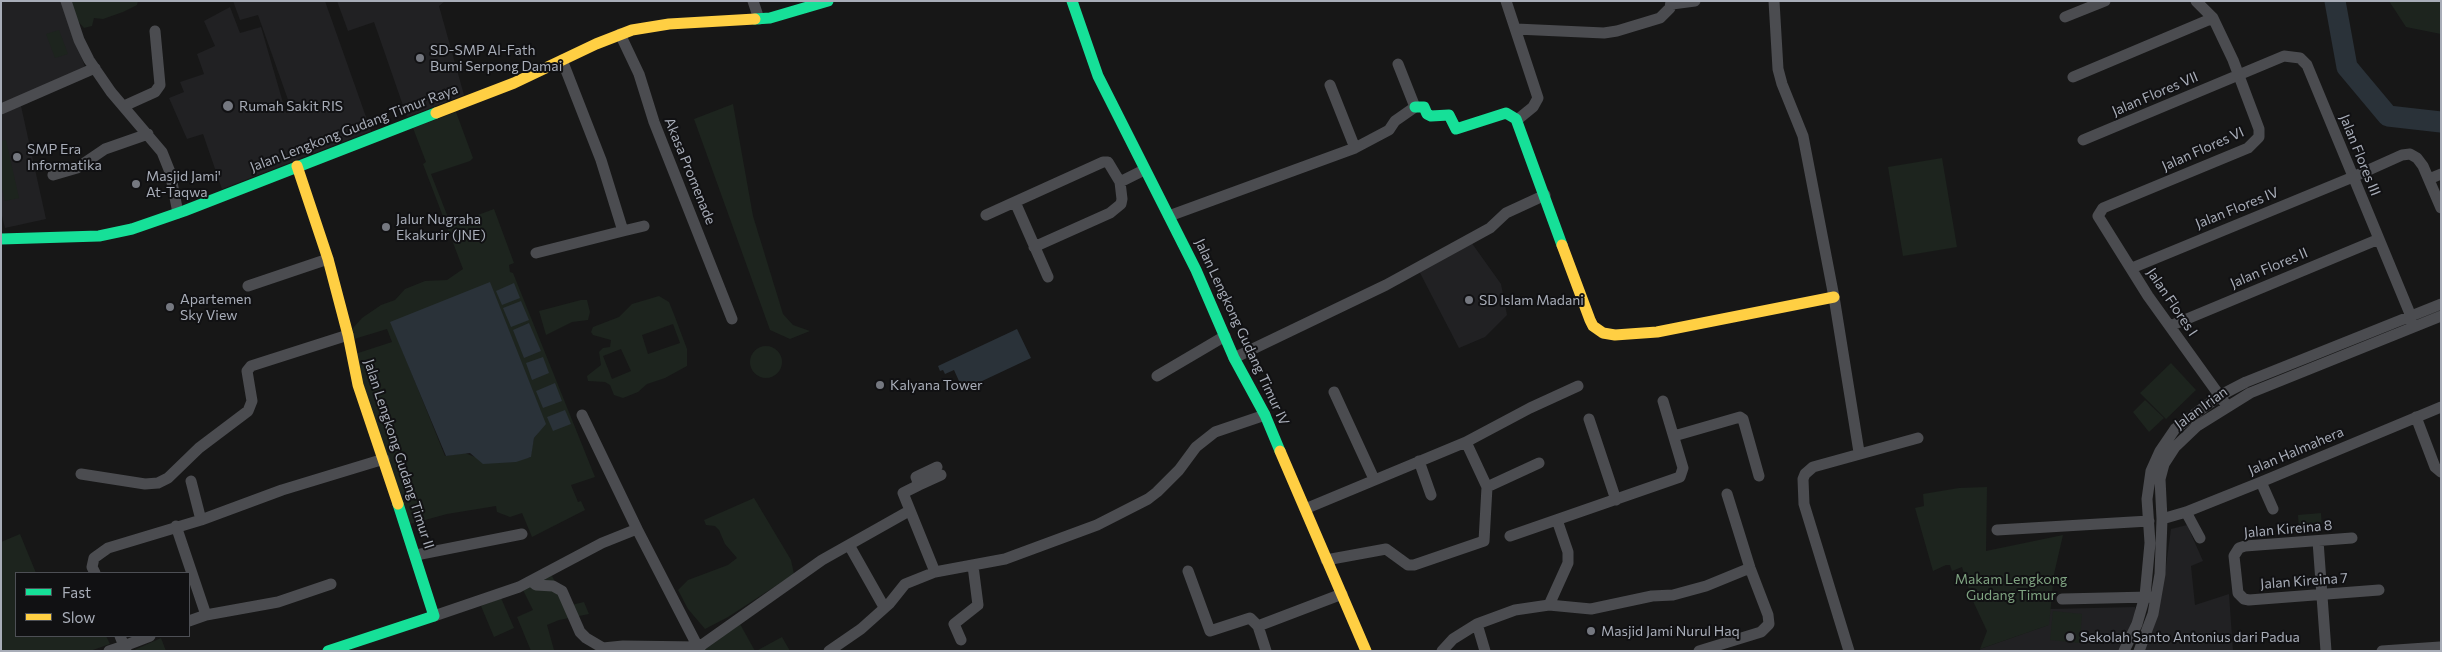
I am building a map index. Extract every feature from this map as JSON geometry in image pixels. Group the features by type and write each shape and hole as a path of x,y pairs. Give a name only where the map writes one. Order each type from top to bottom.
{"street":[{"path":"66,1 79,40 95,68 111,92 162,152 170,172 178,214"},
{"path":"753,1 759,19"},
{"name":"Jalan Lengkong Gudang Timur Raya","path":"1,240 99,236 132,229 178,214 514,83 620,34 663,24 759,19 796,12 828,1"},
{"name":"Jalan Lengkong Gudang Timur IV","path":"1072,1 1098,76 1206,290 1234,358 1265,415 1366,651"},
{"path":"1506,1 1538,98 1533,107 1517,120"},
{"path":"1516,29 1596,33 1617,31 1660,18 1672,2 1695,1"},
{"path":"1774,1 1778,69 1803,136 1834,297 1859,452"},
{"path":"2065,17 2085,5 2105,1"},
{"name":"Jalan Flores VI","path":"2100,212 2103,208 2248,148 2256,142 2259,129 2238,75 2213,18 2196,1"},
{"path":"2073,77 2213,18"},
{"path":"124,106 154,92 160,85 156,31"},
{"name":"Akasa Promenade","path":"620,34 639,74 654,122 732,319"},
{"name":"Jalan Flores III","path":"2238,75 2284,56 2300,58 2307,65 2412,321"},
{"path":"562,60 601,160 623,231"},
{"path":"1398,64 1415,107"},
{"path":"1,109 95,68"},
{"name":"Jalan Flores VII","path":"2083,140 2238,75"},
{"path":"1330,85 1355,148"},
{"path":"1169,216 1355,148 1389,130 1395,121 1415,107 1424,107 1427,114 1431,116 1449,116 1456,129 1500,114 1512,115 1517,120 1590,320 1593,326 1603,333 1657,332 1834,297"},
{"path":"53,175 77,168 105,149 148,134"},
{"name":"Jalan Flores IV","path":"2132,268 2402,155 2410,154 2417,158 2429,179"},
{"path":"986,215 1103,162 1108,162 1120,182 1122,199 1118,208 1034,247"},
{"name":"Jalan Lengkong Gudang Timur II","path":"297,166 328,259 348,335 358,385 416,555 434,616"},
{"path":"1120,182 1144,170"},
{"path":"2441,174 2429,179 2441,208"},
{"path":"1234,358 1386,285 1476,236 1506,213 1545,195"},
{"path":"1015,202 1048,277"},
{"name":"Jalan Flores I","path":"2100,212 2099,221 2132,268 2148,296 2227,406"},
{"path":"536,252 644,226"},
{"name":"Jalan Flores II","path":"2170,326 2379,239"},
{"path":"248,286 328,259"},
{"name":"Jalan Irian","path":"2139,651 2149,628 2157,597 2162,519 2156,472 2169,455 2186,436 2227,406 2250,393 2412,321 2441,304"},
{"name":"Jalan Irian","path":"2124,651 2137,624 2145,596 2150,542 2147,498 2156,472 2160,451 2175,429 2219,396 2246,382 2412,321 2441,316"},
{"path":"80,474 145,484 158,483 168,478 199,448 248,411 252,401 247,371 251,366 348,335"},
{"path":"1157,376 1225,336"},
{"path":"1305,509 1466,442 1530,408 1578,386"},
{"path":"1334,392 1374,479"},
{"path":"1510,536 1680,477 1683,468 1663,401"},
{"name":"Jalan Halmahera","path":"2162,519 2186,512 2261,482 2441,406"},
{"path":"582,415 699,649"},
{"path":"829,651 861,629 884,608 905,584 935,572 973,566 1034,550 1097,525 1148,499 1166,484 1205,438 1215,432 1265,415"},
{"path":"1674,436 1740,417 1743,419 1760,476"},
{"path":"2416,417 2436,467 2441,472"},
{"path":"1589,419 1616,500"},
{"path":"1849,651 1819,559 1802,491 1805,474 1813,467 1859,452 1918,438"},
{"path":"1326,560 1386,549 1408,565 1414,565 1484,541 1487,487 1466,442"},
{"path":"94,572 92,567 94,558 98,554 176,526 201,520 282,490 384,459"},
{"path":"1419,461 1431,495"},
{"path":"1487,487 1539,463"},
{"path":"935,572 903,493 919,485 916,477 939,471"},
{"path":"191,481 201,520"},
{"path":"2261,482 2273,509"},
{"path":"1699,651 1767,629 1770,620 1750,568 1727,494"},
{"path":"532,581 536,585 553,586 562,591 580,632 586,638 604,648 632,646 699,649 822,560 909,511"},
{"path":"2186,512 2200,538"},
{"path":"1549,604 1568,563 1568,552 1557,520"},
{"path":"1997,530 2148,521"},
{"path":"176,526 206,614"},
{"path":"328,651 417,620 485,600 532,581 593,548 637,528"},
{"path":"416,555 522,534"},
{"name":"Jalan Kireina 8","path":"2237,589 2234,556 2239,548 2352,538"},
{"path":"2318,540 2326,651"},
{"path":"849,545 884,608"},
{"path":"961,640 954,624 978,605 973,566"},
{"path":"1442,651 1453,639 1477,624 1515,610 1549,604 1591,609 1652,596 1673,595 1706,586 1750,568"},
{"path":"1188,571 1210,632 1250,618 1258,626 1266,651"},
{"path":"190,621 206,614 278,602 331,584"},
{"name":"Jalan Kireina 7","path":"2237,589 2241,597 2249,600 2322,596 2380,590"},
{"path":"1258,626 1342,594"},
{"path":"2062,599 2157,597"},
{"path":"1477,624 1485,651"},
{"path":"2137,624 2149,628"},
{"path":"109,651 147,637"},
{"path":"2382,651 2440,647"}],"shaded area":[{"path":"1,1 62,1 86,70 1,105"},
{"path":"233,1 325,1 371,131 222,189 203,134 187,139 169,98 184,92 180,82 204,74 197,54 215,46 204,21 230,7 240,33 261,27 286,113 292,111 258,15 240,20"},
{"name":"SD-SMP Al-Fath Bumi Serpong Damai","path":"337,1 445,1 439,6 464,95 407,117 374,22 348,31"},
{"name":"SMP Era Informatika","path":"21,106 46,219 5,228 1,212 1,110"},
{"name":"SD Islam Madani","path":"1471,242 1501,284 1507,315 1485,337 1459,348 1419,271"},
{"path":"490,282 546,424 534,438 531,457 516,462 483,464 470,453 446,456 390,322"},
{"path":"514,283 520,298 502,305 496,291"},
{"path":"521,301 529,320 511,327 503,308"},
{"path":"529,323 541,351 524,358 513,330"},
{"path":"1017,329 1031,358 963,390 954,370 945,374 943,370 940,371 938,366"},
{"path":"543,357 549,373 532,380 526,363"},
{"path":"555,383 562,401 543,408 536,391"},
{"path":"565,410 571,424 553,431 547,417"},
{"path":"2187,525 2203,561 2191,566 2195,605 2229,594 2233,651 2144,651 2165,573 2171,529"},
{"name":"Sekolah Santo Antonius dari Padua","path":"2135,607 2136,616 2118,651 1981,651 1980,649 2048,625 2050,609"}],"green space":[{"path":"69,1 138,1 137,5 123,12 103,19 94,18 92,26 84,28 76,19"},
{"path":"2389,1 2441,1 2441,34 2406,27"},
{"path":"59,30 68,54 55,58 46,34"},
{"path":"733,104 753,216 783,314 793,325 810,331 790,339 770,330 694,119"},
{"path":"456,112 473,158 470,161 431,174 451,225 494,209 514,263 509,265 510,272 513,273 595,477 571,485 578,502 581,501 585,510 532,537 522,513 510,517 497,512 496,506 447,514 403,526 355,354 392,342 387,329 351,340 353,328 362,318 381,305 395,300 405,289 425,281 447,280 463,269 423,164 426,162 413,128","holes":["391,322 540,430 534,438 530,458 475,457 465,453 445,456"]},
{"path":"6,140 19,198 5,201 1,185 1,141"},
{"path":"1942,158 1957,247 1903,256 1888,167"},
{"path":"659,296 669,302 687,349 687,366 665,378 647,384 638,392 623,398 614,395 610,385 605,382 588,381 587,376 601,365 599,352 603,348 610,347 611,340 593,335 591,332 593,327 619,317 632,304","holes":["673,324 680,343 648,354 642,335","621,349 631,371 612,379 603,356"]},
{"path":"587,300 590,312 588,320 572,322 546,335 539,311"},
{"path":"766,346 772,347 777,351 781,356 781,368 777,373 772,377 766,378 760,377 755,373 751,368 750,362 751,356 755,351 760,347"},
{"path":"2171,363 2196,390 2166,419 2140,393"},
{"path":"2145,400 2164,418 2149,432 2133,412"},
{"name":"Makam Lengkong Gudang Timur","path":"1987,487 1986,551 2063,535 2054,574 2049,625 1980,649 1987,631 1972,599 1962,567 1952,571 1950,565 1946,565 1933,571 1915,508 1924,506 1923,494 1959,488"},
{"path":"754,498 791,560 794,574 728,617 705,629 688,609 678,590 688,580 728,565 737,558 725,544 719,530 715,526 706,525 704,520"},
{"path":"2321,513 2322,529 2299,530 2298,515"},
{"path":"20,534 36,572 15,572 15,637 106,637 110,644 90,651 1,651 1,542"},
{"path":"551,574 567,606 584,602 589,614 559,620 547,625 554,650 531,651 517,617 533,610 522,588"},
{"path":"501,598 514,628 494,637 481,606"},
{"path":"2053,611 2082,614 2080,643 2050,640"},
{"path":"740,624 755,651 703,651"},
{"path":"782,637 790,651 758,651 758,650"},
{"path":"161,638 166,651 132,651"}],"waterway":[{"path":"2335,1 2347,67 2388,116 2441,122"}],"traffic: fast":[{"path":"755,19 770,18 828,1"},
{"path":"1072,1 1098,76 1196,270 1234,358 1265,415 1280,451"},
{"path":"1415,107 1424,107 1427,114 1431,116 1449,115 1456,129 1506,113 1516,119 1562,245"},
{"path":"1,239 99,236 132,229 184,211 436,113"},
{"path":"328,651 434,616 398,504"}],"traffic: slow":[{"path":"436,113 514,83 596,44 632,30 669,24 755,19"},
{"path":"297,166 328,259 348,335 358,385 398,504"},
{"path":"1562,245 1590,320 1593,326 1603,333 1615,335 1657,332 1834,297"},
{"path":"1280,451 1366,651"}],"place":[{"name":"SD-SMP Al-Fath Bumi Serpong Damai","path":"420,58"},
{"name":"Rumah Sakit RIS","path":"228,106"},
{"name":"SMP Era Informatika","path":"17,157"},
{"name":"Masjid Jami' At-Taqwa","path":"136,184"},
{"name":"Jalur Nugraha Ekakurir (JNE)","path":"386,227"},
{"name":"SD Islam Madani","path":"1469,300"},
{"name":"Apartemen Sky View","path":"170,307"},
{"name":"Kalyana Tower","path":"880,385"},
{"name":"Masjid Jami Nurul Haq","path":"1591,631"},
{"name":"Sekolah Santo Antonius dari Padua","path":"2070,637"}]}
